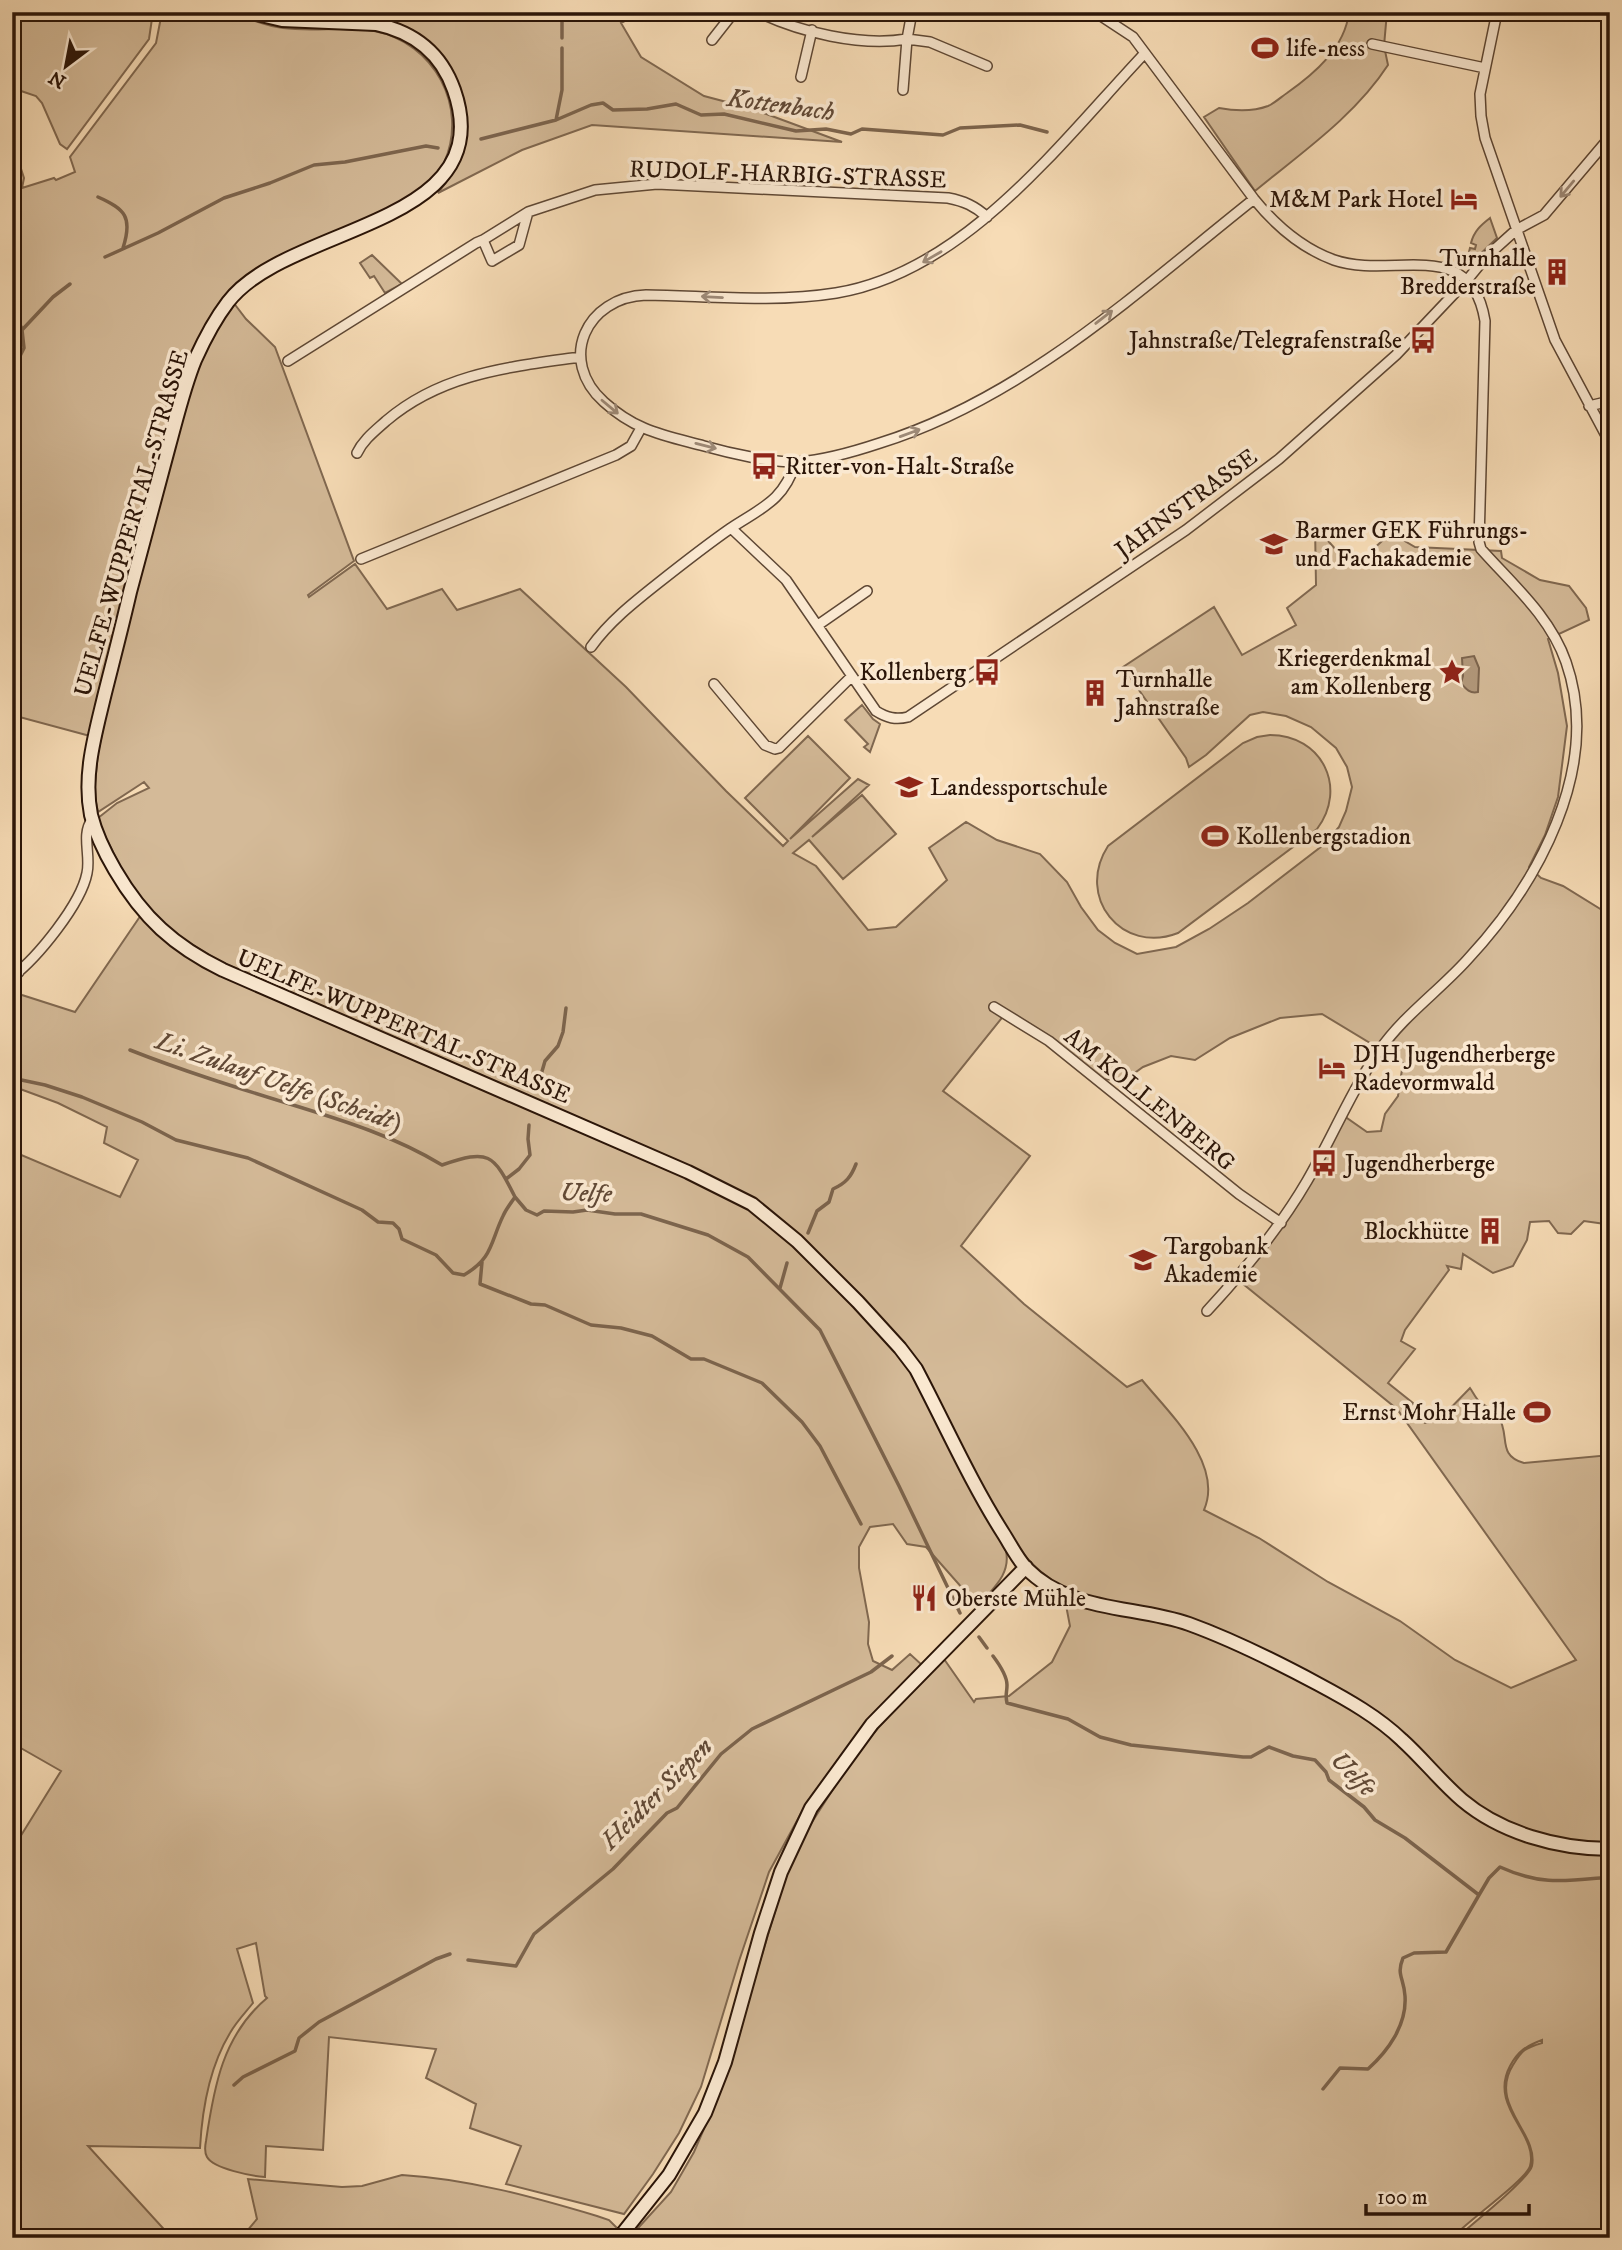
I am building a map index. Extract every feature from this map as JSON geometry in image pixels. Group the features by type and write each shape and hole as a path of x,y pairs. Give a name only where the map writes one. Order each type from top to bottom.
{"main road":[{"name":"UELFE-WUPPERTAL-STRASSE","path":"249,12 282,20 376,24 401,31 416,39 437,57 451,83 460,118 459,141 450,166 433,188 405,206 301,252 254,279 231,298 206,338 187,383 94,737 88,780 92,820 109,860 143,912 170,938 203,960 711,1183 752,1204 804,1248 858,1302 916,1369 986,1505 1026,1567 1067,1596 1187,1624 1318,1684 1361,1709 1391,1731 1460,1798 1497,1823 1542,1840 1610,1849"},
{"path":"619,2238 669,2175 705,2113 725,2062 774,1892 811,1808 872,1724 1026,1567"}],"street":[{"path":"712,40 734,12"},
{"path":"758,12 789,26 828,35 873,41 907,39 930,42 987,66"},
{"path":"903,90 912,12"},
{"path":"1095,12 1133,37 1254,199 1266,214 1295,240 1335,260 1369,266 1425,265 1445,269 1468,279 1480,298 1485,321 1479,542 1481,549 1545,622 1566,662 1575,709 1572,770 1550,838 1518,895 1492,932 1379,1051 1329,1143 1281,1223 1238,1278 1207,1311"},
{"path":"1497,12 1480,93 1485,138 1555,340 1610,443"},
{"path":"801,77 812,30"},
{"path":"1372,44 1485,68"},
{"path":"1145,52 1038,168 986,216 942,251 891,277 839,292 743,299 630,296 603,308 584,335 580,357 588,382 614,411 640,428 710,448 796,462 842,455 919,430 986,397 1073,342 1254,199"},
{"name":"JAHNSTRASSE","path":"852,676 876,711 895,719 908,717 1212,511 1313,431 1403,348 1486,257 1516,230 1544,215 1610,137"},
{"name":"RUDOLF-HARBIG-STRASSE","path":"483,240 528,212 595,190 657,184 948,198 970,204 986,216"},
{"path":"288,361 483,240 492,261 519,245 528,212"},
{"path":"356,453 370,435 424,395 478,374 514,365 580,357"},
{"path":"1589,406 1610,401"},
{"path":"361,559 616,456 631,446 640,428"},
{"path":"591,647 601,632 625,610 700,549 777,498 796,462"},
{"path":"714,684 765,745 775,750 852,676 786,580 731,528"},
{"path":"818,625 867,590"},
{"path":"12,962 16,974 41,949 67,914 82,887 88,863 87,829 92,820"},
{"name":"AM KOLLENBERG","path":"994,1007 1049,1041 1260,1211 1281,1223"}],"shaded area":[{"path":"12,12 153,12 149,39 67,149 60,144 42,103 36,96 18,90 12,96"},
{"path":"162,12 224,12 276,27 374,31 395,38 414,48 441,80 449,100 451,142 442,167 422,193 278,259 202,336 90,736 12,715 12,141 24,178 22,188 54,178 56,180 75,172 70,157 156,43"},
{"path":"263,12 641,12 621,23 641,57 704,96 753,109 842,142 592,125 522,150 438,193 450,177 459,154 463,118 426,41 336,19"},
{"path":"1349,12 1387,12 1384,46 1388,65 1344,117 1255,191 1204,117 1219,108 1250,110 1276,102 1327,59 1341,37"},
{"path":"1490,218 1497,238 1472,262 1466,264 1470,248 1475,249 1476,245 1471,243 1474,235"},
{"path":"372,255 402,284 385,293 374,276 370,278 360,263"},
{"path":"233,302 275,347 354,561 308,595 309,597 355,564 387,609 442,589 457,610 520,589 626,687 783,846 788,841 745,798 808,736 850,778 790,839 858,779 869,785 812,837 862,795 896,834 843,879 809,840 793,853 816,866 868,930 896,927 947,880 929,848 966,822 997,840 1040,854 1067,882 1098,930 1115,943 1137,954 1176,947 1209,929 1248,903 1322,846 1339,827 1352,787 1347,767 1336,748 1311,727 1286,716 1263,712 1250,715 1189,767 1186,758 1123,667 1214,607 1242,655 1296,625 1287,608 1316,585 1315,526 1352,568 1391,533 1415,547 1501,551 1502,558 1540,580 1569,586 1586,608 1589,620 1548,639 1558,673 1567,726 1558,797 1545,835 1529,867 1541,878 1563,886 1610,915 1610,1227 1584,1221 1571,1234 1558,1233 1549,1221 1530,1222 1527,1240 1513,1266 1493,1273 1463,1254 1461,1269 1447,1266 1449,1270 1405,1330 1401,1341 1415,1349 1388,1383 1413,1403 1414,1414 1425,1423 1438,1421 1470,1388 1479,1401 1498,1416 1510,1455 1524,1463 1610,1455 1610,1845 1543,1835 1489,1814 1471,1801 1423,1754 1289,1664 1066,1590 1034,1565 1008,1535 920,1367 750,1201 226,964 177,934 151,910 118,862 98,818 117,803 149,788 144,782 98,812 94,793 98,753 160,495 191,385 210,339","holes":["1005,1014 1096,1079 1125,1080 1143,1067 1171,1056 1195,1060 1230,1038 1280,1018 1322,1014 1403,1063 1398,1096 1385,1114 1381,1131 1367,1132 1344,1116 1282,1223 1237,1279 1397,1409 1576,1660 1511,1688 1455,1660 1400,1621 1328,1582 1259,1538 1204,1510 1208,1493 1207,1475 1200,1457 1179,1424 1142,1380 1127,1387 1024,1304 961,1246 1030,1156 943,1091"]},
{"path":"1474,656 1479,668 1478,692 1468,691 1461,683 1462,658"},
{"path":"862,705 880,724 870,752 864,747 868,744 845,720"},
{"name":"Kollenbergstadion","path":"1270,735 1288,737 1304,744 1316,754 1325,767 1330,797 1326,813 1317,829 1178,933 1158,938 1139,936 1123,929 1110,917 1101,902 1097,884 1099,865 1108,846 1243,743"},
{"path":"141,915 168,942 711,1186 757,1213 790,1239 914,1372 1006,1551 1007,1560 1003,1574 978,1606 926,1547 907,1544 893,1524 870,1527 859,1547 859,1568 869,1622 868,1644 873,1661 892,1670 910,1654 922,1665 805,1806 769,1872 701,2087 679,2133 624,2214 506,2184 521,2146 470,2128 476,2104 426,2078 436,2049 329,2037 323,2150 266,2146 265,2177 234,2171 211,2161 206,2155 205,2145 223,2063 240,2028 267,1998 256,1943 237,1949 253,2003 232,2029 217,2060 205,2104 200,2148 88,2146 172,2238 12,2238 12,1850 61,1771 12,1743 12,1151 120,1197 138,1160 104,1143 107,1127 58,1103 12,1086 12,990 75,1012"},
{"path":"1065,1600 1090,1609 1175,1625 1237,1649 1306,1683 1368,1719 1392,1737 1477,1816 1610,1854 1610,2238 1463,2238 1462,2233 1512,2190 1532,2166 1528,2142 1506,2093 1507,2079 1522,2053 1542,2043 1542,2040 1527,2047 1516,2056 1505,2081 1505,2094 1509,2107 1528,2143 1530,2166 1518,2181 1452,2238 629,2238 671,2192 694,2152 722,2087 786,1875 805,1833 855,1755 944,1659 974,1702 976,1699 1009,1696 1052,1662 1070,1626"},
{"path":"402,2175 452,2180 525,2196 609,2220 617,2228 612,2238 241,2238 257,2219 248,2179 342,2187 362,2186"}],"waterway":[{"path":"562,38 562,19 568,12"},
{"name":"Kottenbach","path":"481,139 556,120 562,90 562,48"},
{"name":"Kottenbach","path":"556,120 591,105 603,103 613,110 647,109 676,104 701,115 724,114 796,131 826,129 851,134 862,129 943,135 960,128 1020,125 1047,132"},
{"path":"105,257 224,198 314,165 345,162 426,146 438,148"},
{"path":"98,197 120,210 127,221 123,248"},
{"path":"22,330 53,297 70,284"},
{"name":"Uelfe","path":"12,301 22,330 24,348 18,360 12,408"},
{"path":"538,1085 545,1061 558,1046 566,1008"},
{"name":"Li. Zulauf Uelfe (Scheidt)","path":"130,1050 370,1130 442,1165 470,1157 488,1158 501,1171 515,1197"},
{"name":"Uelfe","path":"12,1078 82,1097 142,1122 176,1140 248,1158 362,1210 378,1222 393,1223 399,1229 402,1239 436,1255 453,1273 464,1275 486,1256 504,1213 515,1197 526,1210 537,1215 544,1211 587,1210 641,1214 708,1235 748,1257 820,1330 960,1613"},
{"path":"506,1179 519,1169 530,1155 529,1125"},
{"path":"808,1233 817,1211 829,1202 833,1189 848,1179 856,1164"},
{"path":"482,1262 480,1284 531,1304 545,1305 591,1325 621,1328 652,1336 691,1359 704,1359 762,1383 802,1422 820,1446 861,1524"},
{"path":"780,1288 787,1263"},
{"name":"Uelfe","path":"979,1637 987,1648"},
{"name":"Heidter Siepen","path":"468,1960 516,1966 534,1934 613,1869 667,1813 677,1808 721,1754 752,1729 871,1672 892,1656"},
{"name":"Uelfe","path":"993,1656 1006,1677 1007,1703 1068,1719 1100,1737 1131,1745 1243,1757 1251,1757 1269,1747 1293,1756 1315,1760 1326,1772 1329,1780 1364,1807 1375,1820 1405,1838 1479,1895 1489,1878 1500,1867 1541,1880 1610,1877"},
{"path":"1323,2089 1340,2068 1368,2069 1382,2054 1395,2037 1403,2017 1405,1996 1400,1973 1403,1958 1414,1953 1446,1952 1479,1895"},
{"name":"Heidter Siepen","path":"234,2085 243,2077 295,2051 299,2038 319,2022 450,1954"}],"place":[{"name":"life-ness","path":"1265,48"},
{"name":"M&M Park Hotel","path":"1464,199"},
{"name":"Turnhalle Bredderstraße","path":"1557,272"},
{"name":"Jahnstraße/Telegrafenstraße","path":"1423,340"},
{"name":"Ritter-von-Halt-Straße","path":"764,466"},
{"name":"Barmer GEK Führungs- und Fachakademie","path":"1274,544"},
{"name":"Kollenberg","path":"987,672"},
{"name":"Kriegerdenkmal am Kollenberg","path":"1452,672"},
{"name":"Turnhalle Jahnstraße","path":"1095,693"},
{"name":"Landessportschule","path":"909,787"},
{"name":"Kollenbergstadion","path":"1215,836"},
{"name":"DJH Jugendherberge Radevormwald","path":"1332,1068"},
{"name":"Jugendherberge","path":"1324,1163"},
{"name":"Blockhütte","path":"1490,1231"},
{"name":"Targobank Akademie","path":"1143,1260"},
{"name":"Ernst Mohr Halle","path":"1537,1412"},
{"name":"Oberste Mühle","path":"924,1598"}]}
